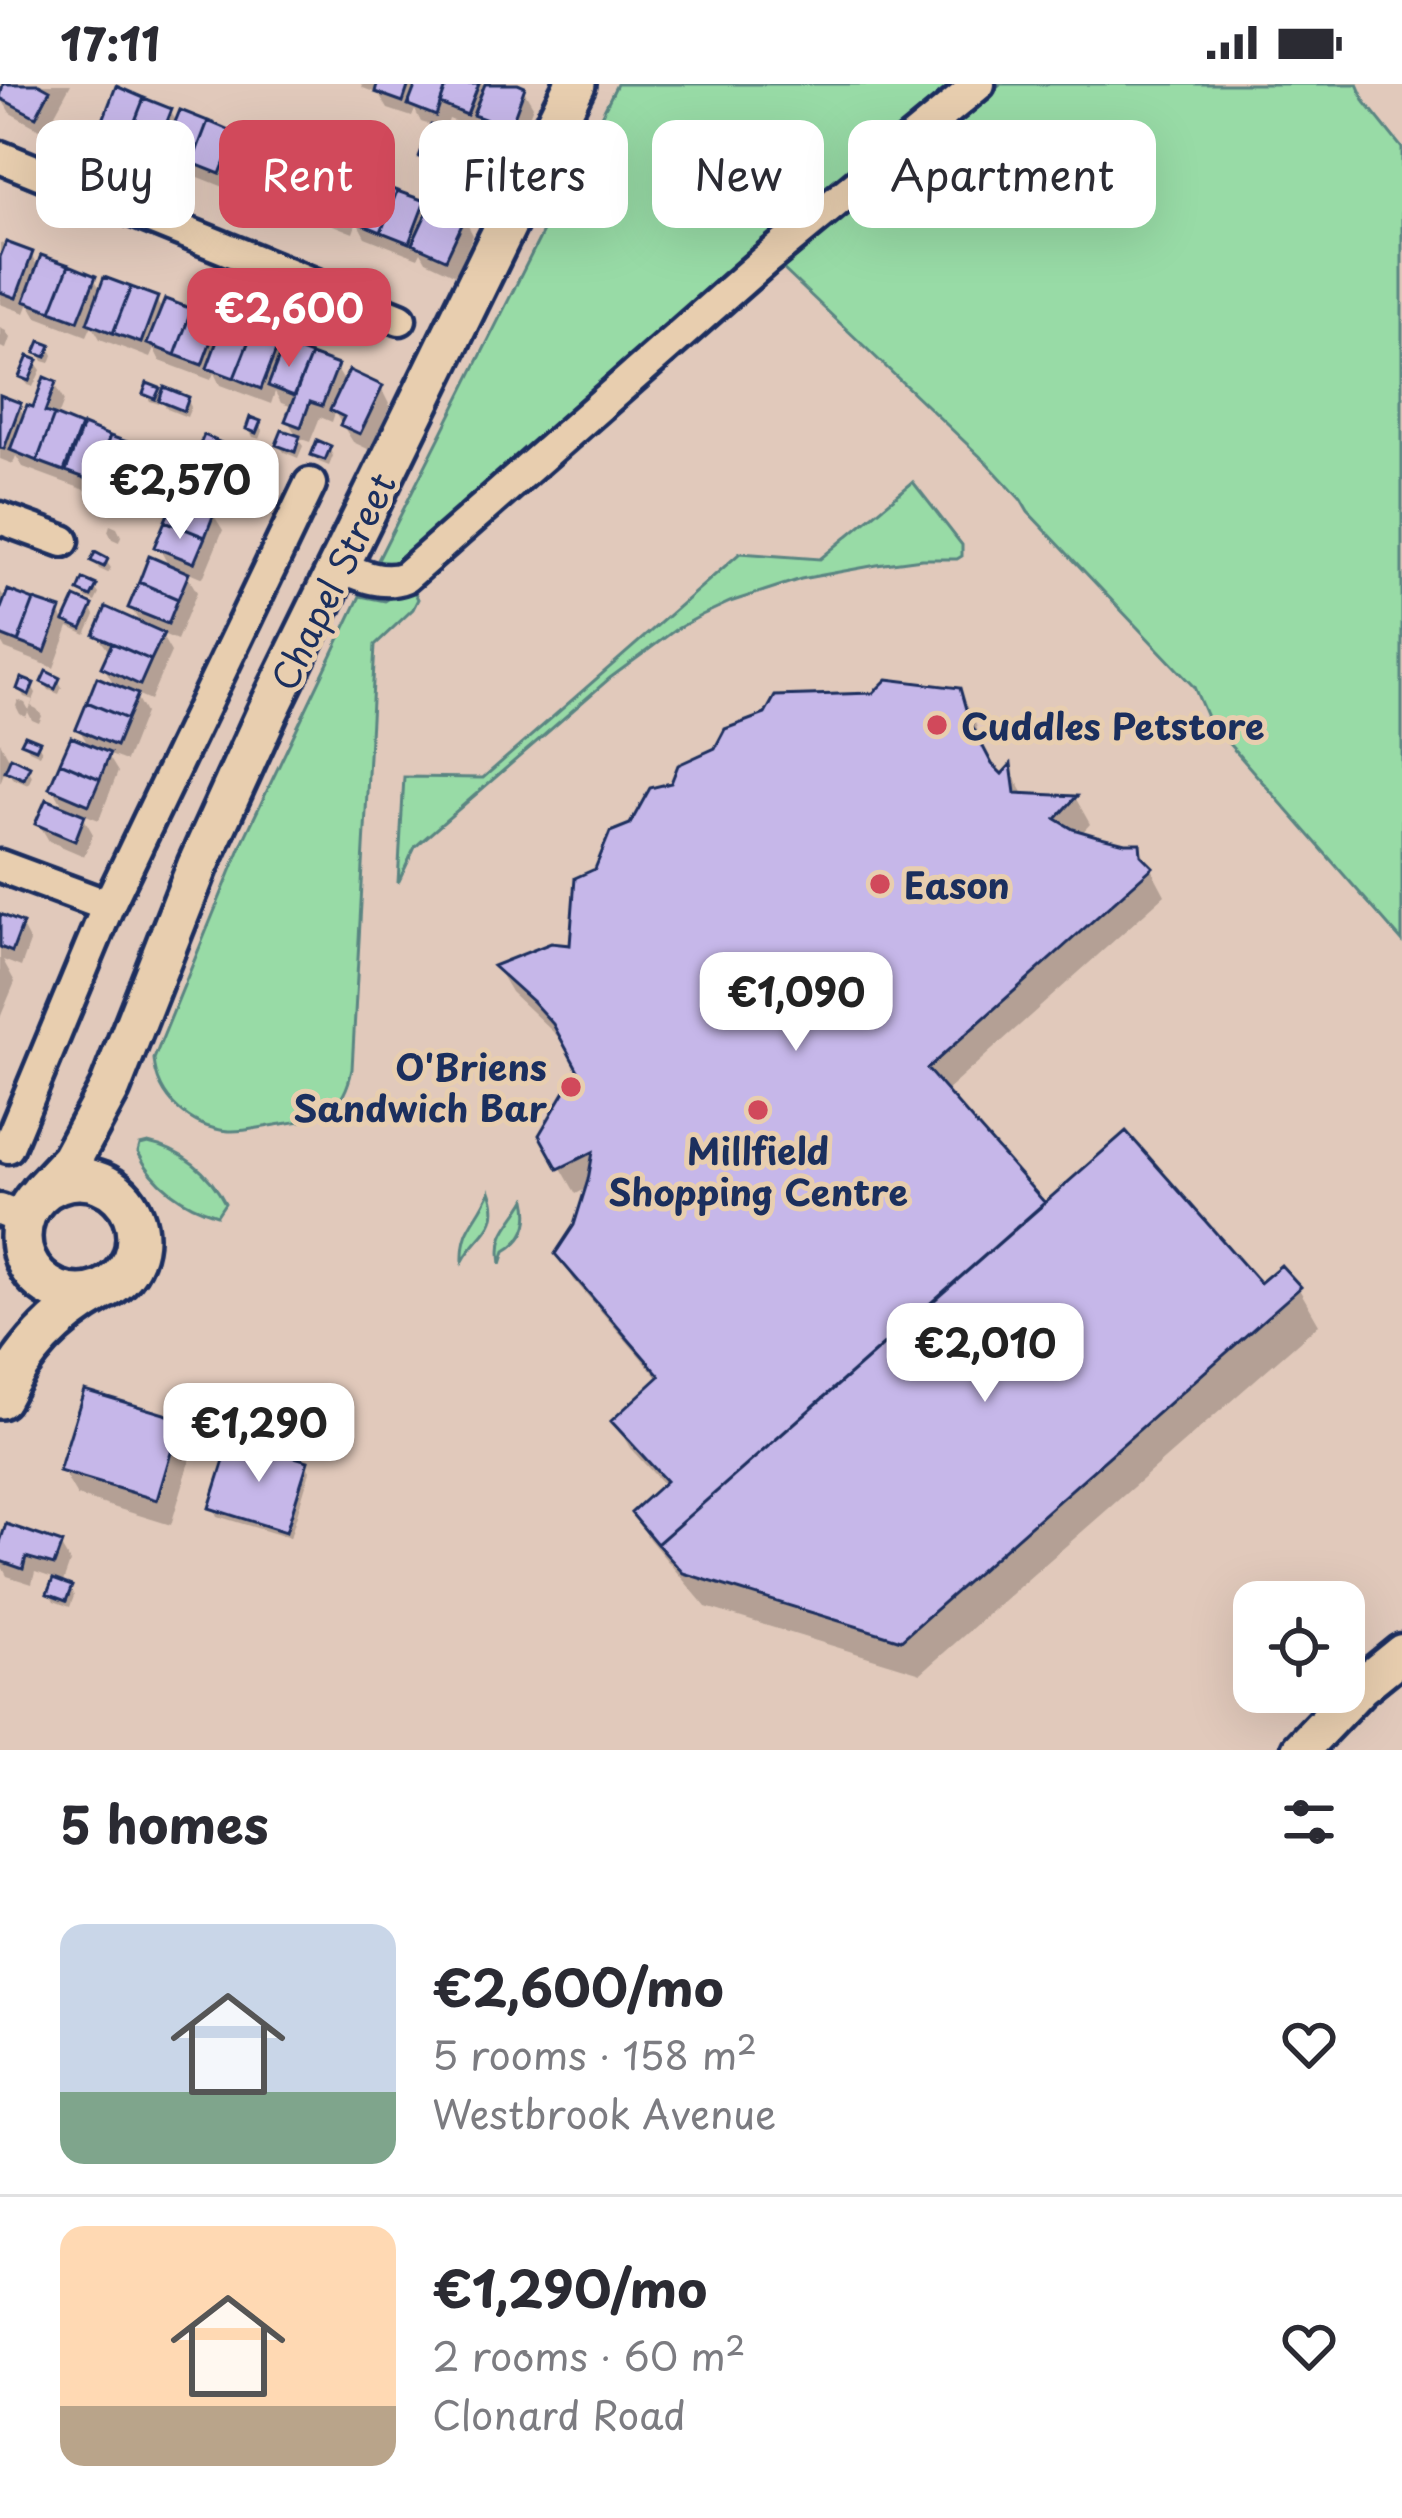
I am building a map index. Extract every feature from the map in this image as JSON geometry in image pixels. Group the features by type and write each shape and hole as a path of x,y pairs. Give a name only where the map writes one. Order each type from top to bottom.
{"main road":[{"name":"Chapel Street","path":"22,1219 71,1160 110,1088 198,865 574,84"},
{"name":"Chapel Street","path":"110,1088 106,1130 128,1204"},
{"path":"97,1180 114,1189 135,1219 136,1249 128,1268 117,1282 71,1307 55,1322 8,1382 29,1292 22,1219 58,1182 97,1180"},
{"path":"22,1219 40,1281 70,1295 101,1291"}],"street":[{"path":"339,566 391,583 416,568 764,261 979,84"},
{"path":"0,157 400,319"},
{"path":"8,1147 108,906 310,484"},
{"path":"0,518 62,541"},
{"path":"0,866 108,906"},
{"path":"1300,1750 1360,1687 1402,1654"}],"green space":[{"path":"617,84 966,84 924,120 848,120 848,184 824,205 824,120 652,120 652,228 797,228 404,562 391,567 376,564 545,228 628,228 628,120 599,120"},
{"path":"1000,84 1357,84 1365,102 1402,148 1402,941 1207,717 1194,687 987,463 781,267 848,208 848,228 1156,228 1156,120 956,120"},
{"path":"913,482 962,545 962,556 801,579 730,602 675,630 610,678 415,847 398,883 404,777 483,778 740,553 820,559"},
{"path":"405,589 414,591 418,599 413,609 375,645 352,1069 347,1086 335,1106 312,1119 235,1131 215,1129 189,1117 169,1099 154,1059 243,841 360,596 385,601"},
{"path":"140,1145 172,1151 203,1172 225,1203 217,1215 181,1199 161,1183 138,1152"},
{"path":"490,1191 491,1222 463,1261 468,1231"},
{"path":"526,1199 525,1229 505,1251 501,1264 503,1236"}],"building":[{"path":"3,84 39,84 50,90 36,117 0,98"},
{"path":"377,84 409,84 403,102 375,92"},
{"path":"416,84 447,84 436,116 408,105"},
{"path":"447,84 479,84 467,115 440,104"},
{"path":"485,84 525,87 513,120 473,115"},
{"path":"116,86 144,98 135,120 103,120"},
{"path":"144,98 172,109 168,120 135,120"},
{"path":"180,110 208,121 195,155 195,120 176,120"},
{"path":"208,121 219,126 219,174 195,164"},
{"path":"397,191 419,199 419,217 409,243 381,232 395,228"},
{"path":"419,228 460,228 446,259 412,244"},
{"path":"6,242 33,252 16,298 0,292 0,257"},
{"path":"41,255 69,265 51,311 24,301"},
{"path":"69,265 96,276 78,321 51,311"},
{"path":"104,277 131,287 113,333 87,323"},
{"path":"131,287 158,297 141,343 113,333"},
{"path":"165,299 192,309 175,355 147,344"},
{"path":"192,309 219,319 202,365 175,355"},
{"path":"224,322 252,333 234,378 207,368"},
{"path":"252,333 279,343 261,389 234,378"},
{"path":"40,341 51,345 46,357 35,353"},
{"path":"284,345 311,355 294,396 268,386"},
{"path":"311,355 338,365 322,406 310,402 301,427 285,421"},
{"path":"28,356 38,360 29,381 19,377"},
{"path":"349,370 383,386 360,434 340,425 344,417 330,410"},
{"path":"44,377 56,382 45,412 54,415 37,461 10,450"},
{"path":"147,383 160,388 155,399 143,394"},
{"path":"164,387 189,397 184,411 159,401"},
{"path":"0,395 21,403 4,449 0,448"},
{"path":"54,415 81,426 64,471 37,461"},
{"path":"250,417 261,421 256,433 246,429"},
{"path":"83,425 110,436 93,481 66,471"},
{"path":"282,430 300,436 295,452 276,445"},
{"path":"204,435 243,453 232,478 193,461"},
{"path":"110,436 138,446 120,491 93,481"},
{"path":"317,440 331,446 325,460 311,455"},
{"path":"193,461 232,478 220,504 181,486"},
{"path":"122,492 135,498 131,507 118,501"},
{"path":"176,495 215,511 205,537 165,521"},
{"path":"165,521 205,537 194,563 154,547"},
{"path":"95,552 108,559 104,567 91,561"},
{"path":"149,556 189,573 178,599 139,582"},
{"path":"83,579 97,585 91,597 78,591"},
{"path":"139,582 178,599 168,624 128,608"},
{"path":"8,590 34,600 18,642 0,635 0,611"},
{"path":"75,597 93,605 82,629 64,621"},
{"path":"34,600 61,609 45,652 18,642"},
{"path":"106,607 164,633 151,660 94,635"},
{"path":"112,643 151,660 140,685 101,667"},
{"path":"46,671 60,678 55,689 41,682"},
{"path":"97,677 138,694 127,719 87,702"},
{"path":"21,678 34,683 29,695 17,689"},
{"name":"Millfield Shopping Centre","path":"887,679 960,688 969,720 992,764 1002,774 1011,764 1015,793 1077,796 1056,819 1097,836 1140,843 1141,855 1153,867 927,1069 1045,1203 657,1544 631,1513 666,1481 611,1421 660,1376 555,1254 574,1225 593,1152 558,1169 539,1135 568,1086 582,1078 553,1024 493,966 551,943 570,945 575,878 595,869 610,832 630,824 650,788 671,783 678,765 715,748 725,729 765,714 775,696 873,693"},
{"path":"87,702 127,719 116,746 76,729"},
{"path":"25,735 40,741 36,749 21,743"},
{"path":"71,737 110,753 100,779 60,762"},
{"path":"11,757 30,766 24,779 5,771"},
{"path":"60,762 100,779 89,805 49,788"},
{"path":"46,799 85,815 75,841 35,824"},
{"path":"0,914 23,923 12,952 0,947"},
{"path":"1126,1131 1260,1283 1281,1265 1301,1287 901,1640 683,1573 657,1544"},
{"path":"84,1390 181,1419 157,1500 59,1471"},
{"path":"231,1438 308,1461 286,1532 209,1508"},
{"path":"6,1524 62,1543 54,1565 26,1557 23,1569 0,1561"},
{"path":"53,1579 72,1586 66,1601 47,1594"}],"place":[{"name":"Cuddles Petstore","path":"937,725"},
{"name":"Eason","path":"880,884"},
{"name":"O'Briens Sandwich Bar","path":"571,1087"},
{"name":"Millfield Shopping Centre","path":"758,1110"}]}
